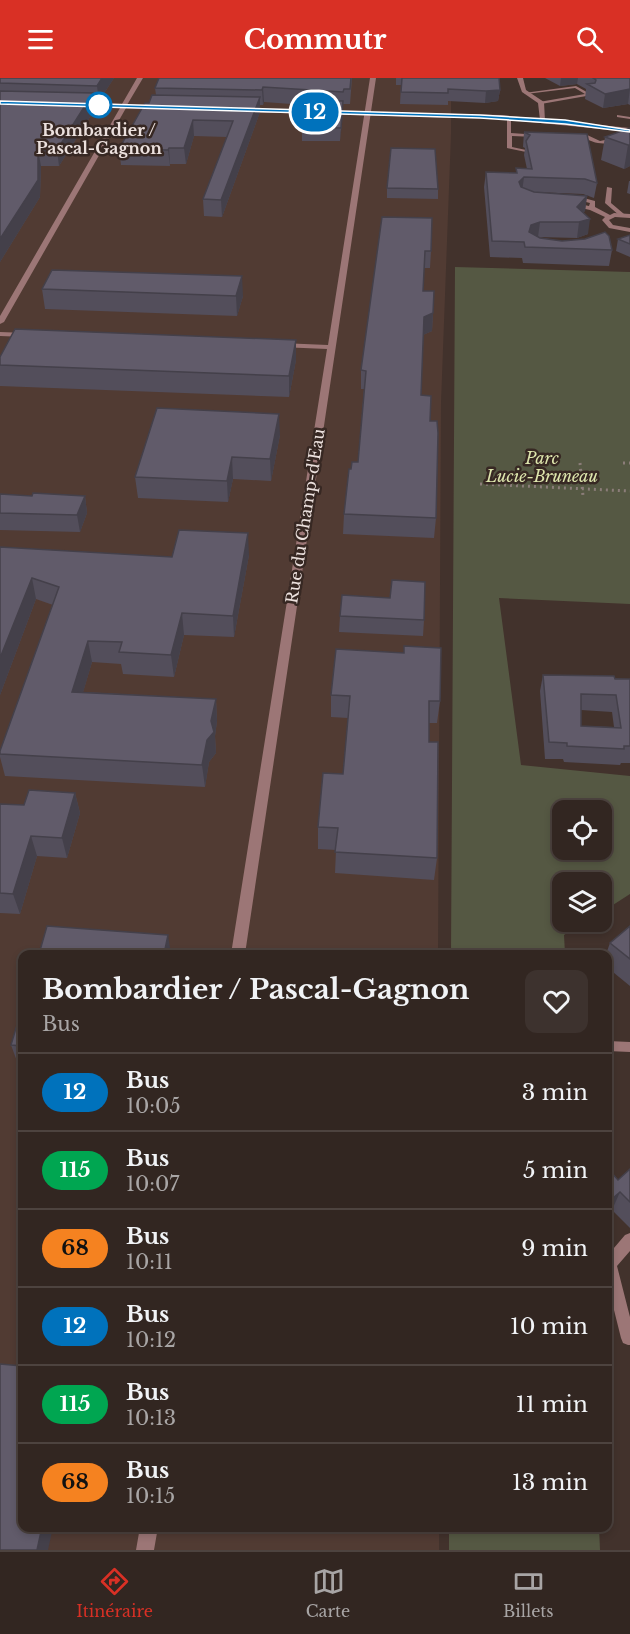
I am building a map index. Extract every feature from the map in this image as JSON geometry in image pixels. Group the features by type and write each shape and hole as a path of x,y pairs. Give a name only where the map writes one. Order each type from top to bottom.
{"street":[{"path":"0,322 140,78"},
{"name":"Rue du Champ-d'Eau","path":"239,950 373,78"},
{"path":"520,78 520,86 541,103 543,120"},
{"path":"73,105 168,107"},
{"path":"236,109 509,118 628,130"},
{"path":"561,200 589,199 593,202 592,208 609,217 626,215"},
{"path":"609,217 605,223 615,229 630,230"},
{"path":"606,236 615,229"},
{"path":"0,334 39,335"},
{"path":"273,345 332,347"},
{"path":"145,1550 148,1532"}],"lane":[{"path":"526,93 576,87 590,95 541,103"},
{"path":"619,116 630,118"},
{"path":"509,118 510,148 524,151"},
{"path":"585,136 594,126"},
{"path":"578,136 585,136 594,142 608,142 619,138 628,130"},
{"path":"509,134 543,135"},
{"path":"609,188 608,202 626,215"},
{"path":"612,1046 630,1047"},
{"path":"612,1261 630,1240"},
{"path":"612,1275 629,1340"}],"path":[{"path":"580,463 583,496"},
{"path":"622,463 630,463"},
{"path":"480,484 630,491"}],"shaded area":[{"path":"0,78 451,78 441,403 438,950 18,950 18,1532 439,1532 439,1550 0,1550"}],"green space":[{"name":"Parc Lucie-Bruneau","path":"455,267 630,272 630,604 499,598 521,765 630,776 630,894 612,906 612,872 552,872 552,932 569,932 564,935 565,950 451,950"},
{"path":"449,1532 599,1532 600,1550 449,1550"}],"building":[{"path":"0,78 102,78 97,86 0,83"},
{"path":"159,78 351,78 350,89 344,89 343,92 263,87 262,90 155,88"},
{"path":"402,78 499,78 500,90 448,89 448,93 401,92"},
{"path":"593,78 630,78 630,89 605,94 587,84 595,83 596,80"},
{"path":"0,91 93,93 57,150 38,150 38,180 0,239"},
{"path":"152,95 260,97 221,200 203,199 233,121 193,120 184,148 119,149 145,103 149,103"},
{"path":"306,100 343,101 341,128 302,127"},
{"path":"630,128 630,145 605,137"},
{"path":"524,132 587,134 597,183 585,179 524,177 519,182 521,187 534,192 587,196 577,207 590,219 579,222 540,222 531,225 529,232 540,238 562,241 585,239 605,232 609,236 612,250 525,247 524,242 492,241 486,172 517,173 516,168 532,169 526,141 530,135"},
{"path":"391,148 435,149 438,189 387,188"},
{"path":"382,217 432,218 431,251 425,251 423,291 434,291 433,313 424,317 421,395 431,396 430,421 437,421 436,518 344,514 349,469 351,469 352,462 358,462 366,371 361,370"},
{"path":"630,235 630,244 618,239"},
{"path":"52,270 242,276 236,296 42,289"},
{"path":"15,329 296,340 289,376 0,365 0,357"},
{"path":"157,408 279,414 270,459 232,457 227,481 135,477"},
{"path":"33,493 85,496 77,515 0,513 0,494 32,496"},
{"path":"179,530 248,533 233,616 182,613 171,655 119,652 122,642 88,641 72,692 216,699 211,721 214,732 207,740 202,765 0,754 59,587 32,578 0,658 0,547 172,557"},
{"path":"392,580 425,582 424,620 340,616 342,595 390,598"},
{"path":"404,646 441,648 440,701 429,701 429,742 438,742 437,858 335,852 338,828 318,827 323,773 343,774 350,696 331,695 336,649 404,653"},
{"path":"543,675 614,676 615,679 630,679 630,746 624,746 624,749 567,746 567,743 549,742","holes":["581,694 616,695 621,728 581,726"]},
{"path":"29,790 75,793 62,838 31,836 13,894 0,893 0,804 24,805"},
{"path":"47,926 168,935 165,950 40,950"},
{"path":"630,926 630,959 610,943"},
{"path":"18,1021 18,1046 11,1045"},
{"path":"630,1169 630,1202 620,1192 612,1197 612,1173 618,1180"},
{"path":"0,1364 18,1366 18,1532 41,1532 37,1550 0,1550"}],"bus line":[{"name":"12","path":"0,102 480,116 565,122 630,130"}],"place":[{"name":"Bombardier / Pascal-Gagnon","path":"99,105"}]}
